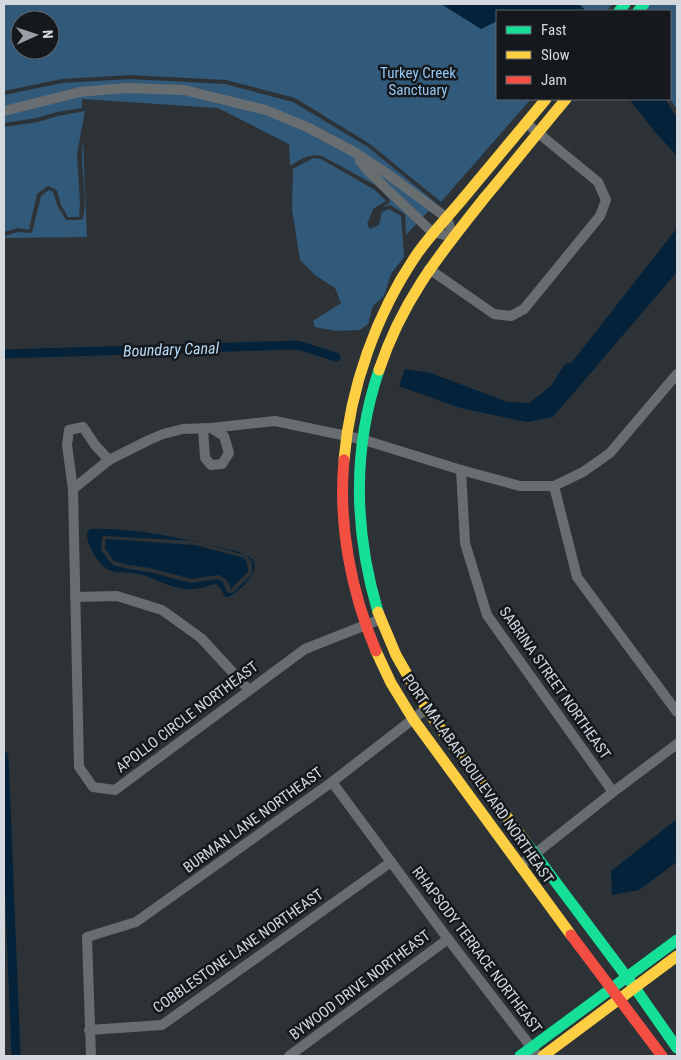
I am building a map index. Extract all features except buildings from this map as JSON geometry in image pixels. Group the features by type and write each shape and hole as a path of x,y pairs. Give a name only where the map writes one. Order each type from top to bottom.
{"street":[{"path":"4,111 80,92 126,88 184,90 274,113 309,128 354,152 386,173 447,218 453,237"},
{"name":"PORT MALABAR BOULEVARD NORTHEAST","path":"545,100 447,218 432,232 389,302 366,357 356,388 346,435 343,482 344,530 354,585 366,624 388,678 413,719 611,990 662,1056"},
{"name":"PORT MALABAR BOULEVARD NORTHEAST","path":"565,100 453,237 429,269 403,311 381,360 370,395 361,438 358,483 360,528 369,580 380,620 403,669 426,709 635,988 677,1048"},
{"path":"429,269 494,314 511,316 524,309 600,216 606,200 598,182 526,123"},
{"path":"354,152 370,173 432,232 453,237"},
{"path":"73,489 109,460 163,434 183,428 207,428 275,421 361,438 461,470 520,486 554,486 583,472 610,453 677,374"},
{"name":"APOLLO CIRCLE NORTHEAST","path":"109,460 95,445 83,427 69,430 67,445 73,489 79,767 93,787 115,790 305,649 380,620"},
{"name":"SABRINA STREET NORTHEAST","path":"461,470 465,543 487,615 613,792"},
{"path":"554,486 577,577 677,712"},
{"path":"75,597 117,596 162,610 201,638 249,690"},
{"name":"BURMAN LANE NORTHEAST","path":"89,1030 87,937 136,922 332,782 426,709"},
{"path":"521,865 677,744"},
{"name":"RHAPSODY TERRACE NORTHEAST","path":"332,782 448,939 535,1052"},
{"name":"COBBLESTONE LANE NORTHEAST","path":"89,1030 162,1025 391,862"},
{"name":"BYWOOD DRIVE NORTHEAST","path":"289,1056 448,939"},
{"path":"520,1056 535,1052 611,990 677,940"},
{"path":"543,1056 677,956"},
{"path":"89,1030 91,1056"}],"green space":[{"name":"Turkey Creek Sanctuary","path":"4,4 613,4 607,10 496,10 496,100 530,100 441,202 370,144 295,98 226,80 130,75 62,79 4,91"},
{"path":"650,4 677,4 677,109 671,100 671,10 645,10"},
{"path":"130,79 225,84 293,102 368,147 436,203 406,235 405,214 390,205 383,207 390,200 377,186 322,156 309,156 290,166 289,144 218,108 82,99 82,108 4,123 4,95 62,83"},
{"path":"85,111 77,154 79,217 68,217 61,205 57,190 48,186 37,194 29,230 18,228 4,232 4,127 38,122"},
{"path":"83,141 87,237 4,238 4,236 18,232 32,233 41,196 49,190 53,192 58,207 66,220 83,219 85,200 82,160"},
{"path":"313,158 321,159 375,190 386,201 373,209 367,224 370,229 379,225 382,212 389,209 401,216 404,257 391,274 384,296 373,306 368,324 360,330 336,331 315,327 313,321 341,303 335,288 315,275 300,260 292,209 293,169"}],"shaded area":[{"path":"441,4 579,4 585,10 496,10 496,22 481,29"},
{"path":"630,100 666,100 677,118 677,156"},
{"path":"677,228 677,272 553,417 527,422 460,408 399,386 405,369 431,373 507,402 529,403 550,387 565,364 572,362"},
{"path":"90,529 146,532 191,541 104,536 102,538 101,550 113,565 128,569 149,572 191,583 217,579 223,582 227,592 231,593 252,574 252,562 246,555 255,565 254,571 250,578 245,584 229,597 225,597 216,584 185,589 170,586 134,573 114,572 104,567 92,551 87,538 87,533"},
{"path":"106,539 195,545 244,558 247,563 248,572 231,589 227,580 218,575 192,579 114,561 105,548"},
{"path":"205,544 239,552 245,555"},
{"path":"677,819 677,862 639,890 612,895 611,871"}],"waterway":[{"name":"Boundary Canal","path":"4,354 298,345 336,357"},
{"name":"Boundary Canal","path":"4,756 16,1056"}],"traffic: fast":[{"path":"620,10 625,4"},
{"path":"639,10 644,4"},
{"path":"378,612 364,551 359,491 360,460 364,430 379,370"},
{"path":"525,841 635,988 677,1048"},
{"path":"520,1056 677,940"}],"traffic: slow":[{"path":"344,460 352,406 367,352 389,301 402,277 427,240 545,100"},
{"path":"379,370 399,321 424,278 469,217 565,100"},
{"path":"378,612 396,655 429,713 525,841"},
{"path":"376,651 391,683 413,719 571,935"},
{"path":"543,1056 677,956"}],"traffic: jam":[{"path":"344,460 343,509 348,557 353,582 376,651"},
{"path":"571,935 662,1056"}]}
